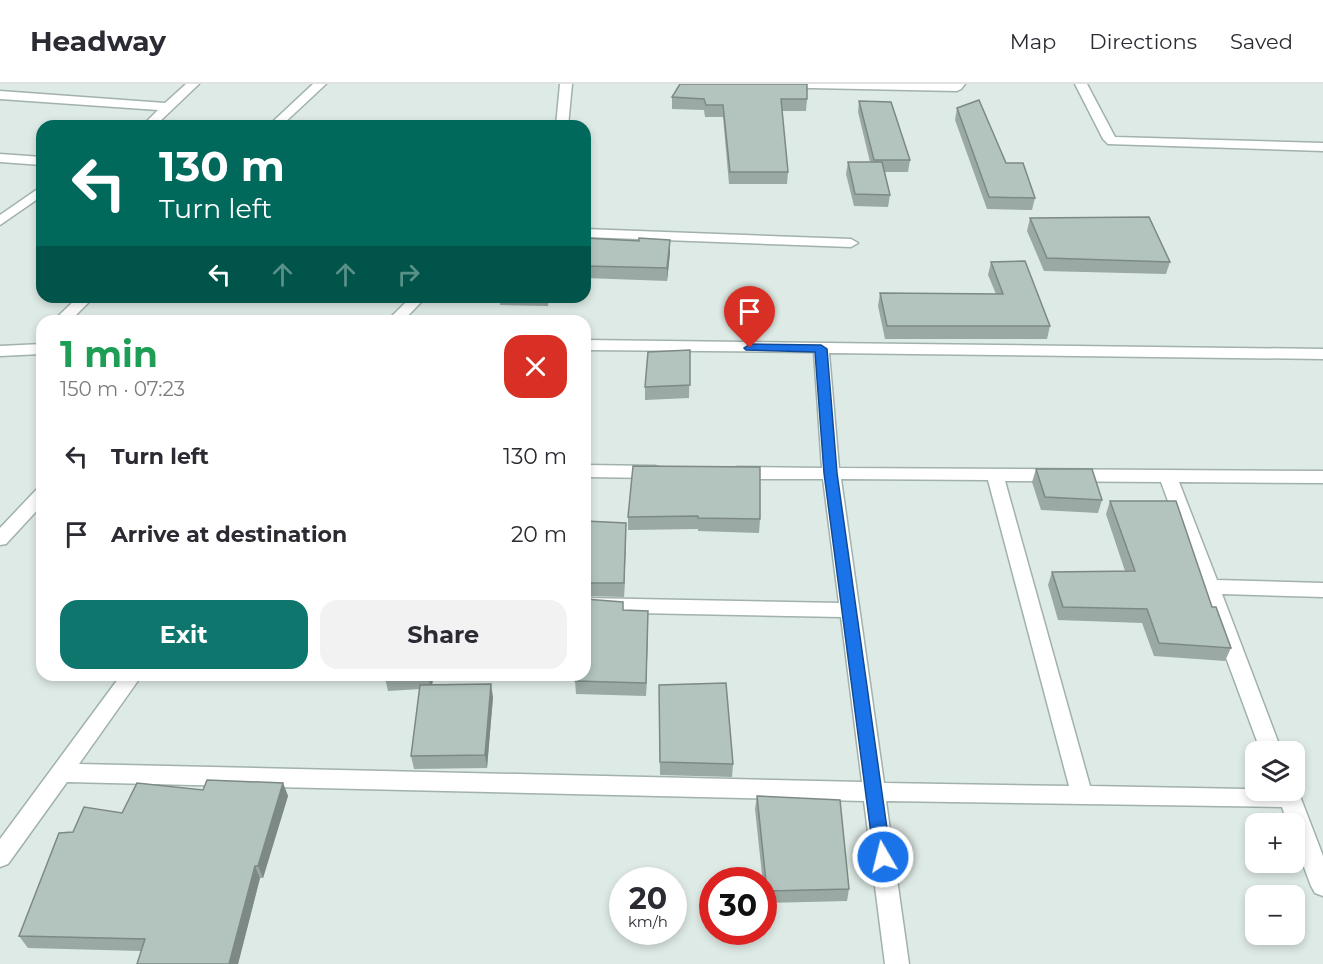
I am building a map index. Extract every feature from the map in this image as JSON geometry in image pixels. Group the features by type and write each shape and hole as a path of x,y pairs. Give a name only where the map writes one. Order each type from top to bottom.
{"street":[{"path":"154,120 193,84"},
{"path":"281,120 320,84"},
{"path":"563,120 566,84"},
{"path":"762,84 957,87 959,84"},
{"path":"1081,84 1109,139 1113,141 1323,147"},
{"path":"0,95 168,107"},
{"path":"0,158 36,161"},
{"path":"0,221 36,194"},
{"path":"591,233 851,243"},
{"path":"68,315 80,303"},
{"path":"401,315 413,303"},
{"path":"591,345 1323,354"},
{"path":"821,349 831,473 897,964"},
{"path":"0,351 36,350"},
{"path":"591,471 667,472"},
{"path":"726,472 1323,477"},
{"path":"994,474 1082,795"},
{"path":"1168,476 1268,741"},
{"path":"0,539 36,500"},
{"path":"1210,586 1323,590"},
{"path":"591,605 849,610"},
{"path":"0,857 128,681"},
{"path":"61,773 874,792 1245,794"},
{"path":"1291,801 1323,886"}],"building":[{"path":"680,84 807,84 807,99 781,99 788,172 730,172 723,105 706,105 704,99 672,97"},
{"path":"979,100 1006,163 1023,163 1035,198 989,197 957,108"},
{"path":"859,101 891,102 910,160 874,160"},
{"path":"848,162 882,162 890,195 855,194"},
{"path":"1149,217 1170,262 1047,258 1030,218"},
{"path":"591,238 670,240 667,268 591,266"},
{"path":"1025,261 1050,326 887,326 880,293 1003,294 991,262"},
{"path":"690,350 690,385 645,387 648,352"},
{"path":"633,466 760,467 760,519 698,518 698,516 628,517"},
{"path":"1036,469 1092,469 1102,500 1045,497"},
{"path":"1110,501 1176,501 1212,607 1216,607 1231,648 1159,643 1147,609 1063,607 1052,572 1135,571"},
{"path":"591,521 626,523 624,583 591,583"},
{"path":"591,599 623,602 623,610 648,611 646,683 575,681 591,681"},
{"path":"726,683 733,764 660,762 659,685"},
{"path":"491,684 485,755 411,756 420,685"},
{"path":"207,780 283,783 258,866 255,866 229,964 137,964 145,939 19,936 59,833 73,832 84,807 122,813 137,783 203,790"},
{"path":"757,796 840,800 849,889 777,891 777,867 764,867"}],"route":[{"path":"750,348 821,349 831,473 883,857"}]}
